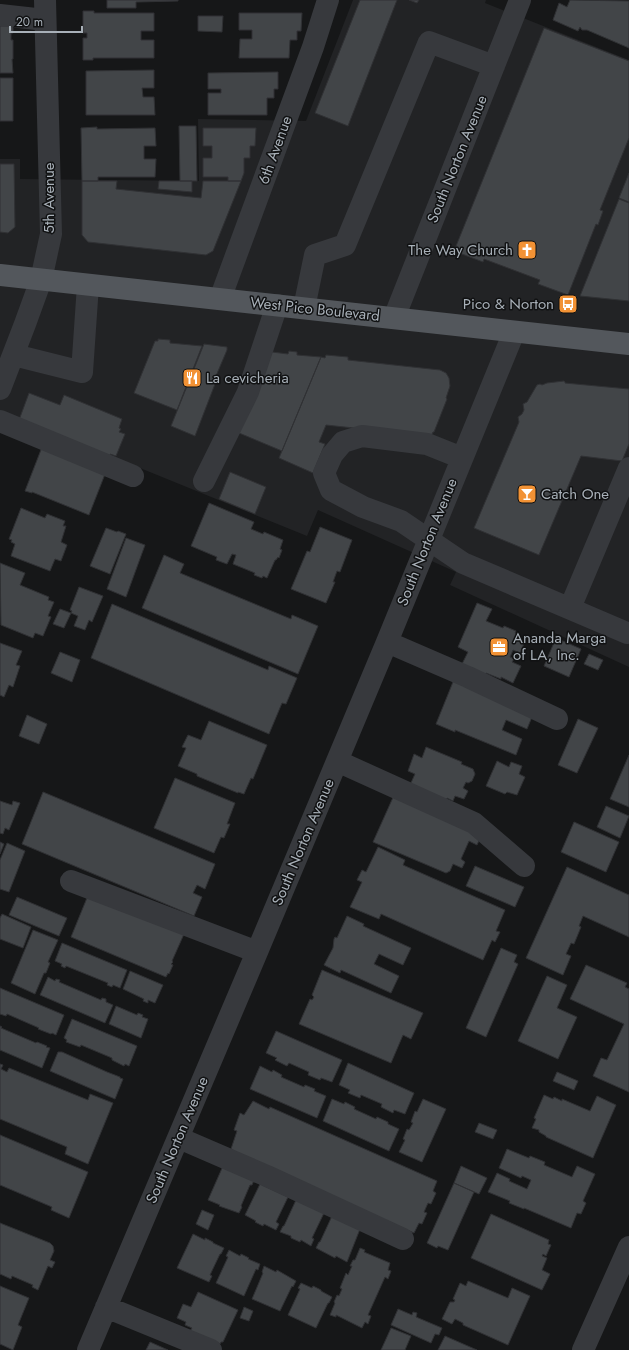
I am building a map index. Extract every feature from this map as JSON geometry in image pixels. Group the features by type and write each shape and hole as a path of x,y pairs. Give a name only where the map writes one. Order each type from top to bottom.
{"main road":[{"name":"West Pico Boulevard","path":"0,275 629,344"}],"street":[{"name":"6th Avenue","path":"220,299 313,47 328,0"},
{"name":"South Norton Avenue","path":"394,318 520,0"},
{"path":"0,15 45,10"},
{"name":"5th Avenue","path":"0,389 41,280 51,234 45,10"},
{"path":"304,308 315,255 345,245 429,42 494,66"},
{"path":"14,355 82,372 88,285"},
{"path":"204,480 248,392 277,305"},
{"name":"South Norton Avenue","path":"88,1350 179,1138 387,642 514,332"},
{"path":"0,421 133,476"},
{"path":"462,458 427,444 362,436 343,442 332,455 324,473 331,490 363,507 402,521 463,563 627,633"},
{"path":"570,608 629,468"},
{"path":"387,642 468,677 557,719"},
{"path":"337,761 474,823 524,866"},
{"path":"71,881 257,952"},
{"path":"179,1138 267,1176 403,1239"},
{"path":"583,1350 629,1247"},
{"path":"106,1307 211,1350"}],"shaded area":[{"path":"353,0 486,0 485,3 629,60 629,667 450,585 456,572 318,510 307,536 0,411 0,159 20,159 20,179 199,181 198,119 306,121"}],"building":[{"path":"107,0 178,1 136,2 136,8 107,8"},
{"path":"360,0 397,0 348,126 315,113"},
{"path":"409,0 419,0 417,3"},
{"path":"570,0 629,1 629,48 587,30 582,30 580,27 578,31 553,20 559,3 567,7"},
{"path":"83,11 94,11 94,13 154,13 154,31 141,31 141,40 154,40 154,58 93,58 93,60 83,60 83,38 87,38 87,33 83,33"},
{"path":"239,13 302,13 301,31 297,31 297,40 290,40 289,58 239,58 240,39 252,39 252,30 239,30"},
{"path":"198,16 223,16 222,32 198,31"},
{"path":"0,26 13,26 11,40 13,40 13,73 0,73"},
{"path":"544,28 629,61 629,138 600,210 603,211 598,225 596,224 568,295 538,284 540,280 484,259 483,262 454,251"},
{"path":"154,70 154,88 142,88 143,97 154,97 155,115 86,115 86,71"},
{"path":"278,72 278,89 274,89 274,98 267,98 267,115 208,115 208,93 221,93 221,89 208,89 208,73"},
{"path":"0,78 13,78 13,121 0,121"},
{"path":"179,126 196,126 197,181 180,181"},
{"path":"97,127 97,129 155,128 156,146 144,146 144,159 156,159 155,177 98,177 98,181 82,181 81,128"},
{"path":"203,128 256,128 255,146 250,146 250,158 244,158 244,173 241,181 228,181 228,177 203,177 203,158 212,158 212,146 203,146"},
{"path":"0,164 14,164 15,227 8,233 0,232"},
{"path":"629,173 629,202 619,198"},
{"path":"82,181 117,181 116,189 201,198 203,181 241,181 213,251 206,255 88,242 82,235"},
{"path":"159,181 192,181 192,192 158,189"},
{"path":"619,199 629,203 629,301 580,296"},
{"path":"158,339 170,340 170,343 202,346 177,410 134,393 155,341 158,341"},
{"path":"204,344 227,347 227,350 213,383 215,384 195,436 171,426"},
{"path":"289,351 297,352 297,355 321,357 282,451 239,433 272,352 288,354"},
{"path":"326,355 348,357 348,360 440,370 446,373 449,378 450,386 447,399 434,432 431,436 428,436 326,425 319,442 325,444 313,473 279,458 321,357 325,358"},
{"name":"Catch One","path":"564,381 565,383 629,389 629,444 622,461 581,456 539,555 474,528 519,422 518,417 524,410 523,404 527,402 537,385"},
{"path":"29,393 60,405 64,395 122,419 119,428 121,429 119,432 125,434 116,456 110,454 110,456 19,420"},
{"path":"44,442 107,469 89,515 32,492 25,491"},
{"path":"230,472 266,487 255,514 219,499"},
{"path":"209,503 254,522 251,529 263,534 264,532 283,540 279,558 278,557 275,560 267,578 254,575 255,573 233,564 236,555 232,554 227,564 216,560 217,557 191,546"},
{"path":"21,508 45,518 47,514 65,521 63,526 66,526 61,542 67,545 61,561 55,559 50,571 11,556 15,544 9,539"},
{"path":"320,527 352,540 340,572 337,571 333,582 335,582 326,603 291,589 307,551 310,552"},
{"path":"106,528 126,534 110,574 90,566"},
{"path":"126,538 145,545 126,597 107,589"},
{"path":"164,555 184,564 180,573 291,619 292,615 318,626 298,674 142,608"},
{"path":"0,563 25,573 20,585 49,597 48,600 54,602 48,616 51,617 43,636 35,633 33,638 1,625"},
{"path":"79,587 103,596 92,622 89,620 85,630 74,626 78,616 71,613 72,611 70,610"},
{"path":"477,603 492,609 486,621 503,628 504,626 516,631 515,633 519,635 518,638 525,641 520,653 513,650 510,657 514,659 512,662 521,666 513,683 501,677 501,679 486,673 485,674 462,664 468,652 458,647"},
{"path":"112,604 268,670 269,666 297,678 286,704 282,703 269,734 91,658"},
{"path":"60,609 71,613 64,628 53,624"},
{"path":"556,638 581,649 569,677 544,666"},
{"path":"0,643 22,651 16,665 20,666 13,687 9,685 4,697 0,695"},
{"path":"60,652 80,660 72,682 51,673"},
{"path":"589,654 603,660 598,670 584,664"},
{"path":"455,677 534,712 527,729 506,720 502,730 522,739 516,755 455,730 455,732 436,724"},
{"path":"27,715 47,724 39,744 19,736"},
{"path":"578,719 598,728 577,773 558,765"},
{"path":"209,721 267,745 253,779 251,778 244,794 238,793 197,776 197,774 178,766 186,748 182,747 188,735 201,740"},
{"path":"426,747 462,762 461,764 473,769 475,774 472,781 468,783 466,782 463,788 468,791 464,799 455,796 453,801 447,798 446,800 410,785 415,774 408,771 414,754 422,758"},
{"path":"629,755 629,807 610,799"},
{"path":"497,761 509,767 511,762 522,766 519,774 525,777 517,795 507,792 505,794 486,786"},
{"path":"175,778 235,803 227,824 230,824 224,838 221,837 214,853 154,828"},
{"path":"43,792 215,864 205,889 197,885 193,893 202,897 194,916 22,844"},
{"path":"395,793 481,836 477,845 469,841 461,859 465,862 462,868 453,864 450,871 446,873 373,842"},
{"path":"0,801 12,805 13,801 20,803 9,830 5,828 3,834 0,833"},
{"path":"606,806 629,816 620,838 597,827"},
{"path":"574,822 619,842 606,872 561,852"},
{"path":"0,842 4,844 0,854"},
{"path":"7,843 25,851 9,892 0,889 0,860"},
{"path":"378,847 405,860 403,865 505,910 496,931 500,932 495,942 492,940 483,960 381,914 379,919 350,907 362,882 357,880 362,870 366,872"},
{"path":"475,866 524,887 515,907 466,886"},
{"path":"567,867 629,895 629,937 583,916 579,926 581,927 574,944 571,943 566,954 571,956 563,975 526,958"},
{"path":"89,893 184,934 172,961 173,962 171,964 173,965 166,977 71,937"},
{"path":"17,897 67,918 59,936 9,915"},
{"path":"2,914 31,927 23,948 0,939 0,918"},
{"path":"347,916 364,924 363,926 411,948 403,965 379,954 374,964 399,976 391,993 341,970 340,973 324,965 333,948 334,939 335,937 337,938"},
{"path":"33,930 58,940 48,962 50,963 46,973 44,973 35,994 11,983"},
{"path":"62,943 127,970 120,988 113,985 112,987 107,985 108,983 66,966 65,968 61,966 62,964 55,961"},
{"path":"501,948 517,955 514,962 518,964 486,1037 466,1028"},
{"path":"586,965 627,983 625,987 629,989 629,1092 593,1076 601,1058 607,1060 624,1024 570,999"},
{"path":"322,970 423,1013 411,1039 403,1035 391,1063 299,1024 310,999 312,1000 314,997 312,995"},
{"path":"130,971 163,985 155,1003 148,1000 148,1003 143,1001 144,999 123,989"},
{"path":"547,976 567,985 557,1008 577,1017 558,1059 518,1041"},
{"path":"48,977 55,981 56,979 60,980 59,982 101,1000 102,998 106,999 106,1002 113,1005 105,1023 40,995"},
{"path":"0,988 64,1015 56,1035 38,1029 39,1028 7,1014 6,1016 0,1014"},
{"path":"116,1006 137,1015 138,1013 143,1015 142,1017 148,1019 141,1038 109,1024"},
{"path":"72,1019 137,1046 129,1066 125,1064 124,1066 112,1060 112,1058 81,1045 80,1047 66,1042 67,1040 64,1038"},
{"path":"0,1026 2,1027 1,1028 50,1048 42,1068 0,1050"},
{"path":"276,1031 342,1060 332,1082 321,1078 320,1080 308,1075 309,1072 289,1063 287,1066 275,1060 277,1058 266,1053"},
{"path":"58,1052 62,1052 123,1079 115,1099 50,1071"},
{"path":"348,1063 414,1093 405,1114 394,1110 393,1113 381,1107 382,1104 361,1095 360,1098 348,1093 350,1090 339,1085"},
{"path":"0,1064 3,1065 1,1069 7,1072 9,1068 88,1100 90,1094 113,1103 88,1164 65,1154 67,1147 0,1119"},
{"path":"260,1066 272,1072 273,1070 282,1075 281,1077 304,1087 305,1085 315,1089 314,1091 326,1096 317,1118 250,1089"},
{"path":"557,1072 578,1081 574,1090 553,1081"},
{"path":"544,1095 553,1099 554,1097 562,1101 562,1099 590,1111 597,1096 616,1105 593,1158 546,1137 539,1132 539,1130 532,1128 536,1119 534,1118"},
{"path":"332,1099 344,1104 345,1102 355,1107 354,1109 376,1119 377,1117 399,1129 389,1151 323,1121"},
{"path":"423,1099 446,1109 422,1162 399,1152 405,1140 403,1139 407,1129 409,1130 413,1123 411,1122 415,1111 417,1112"},
{"path":"253,1101 269,1109 270,1107 437,1181 433,1191 436,1193 431,1204 428,1203 424,1212 427,1213 422,1224 419,1223 414,1233 249,1159 231,1149 237,1131 234,1130 240,1113 244,1115"},
{"path":"479,1123 497,1130 493,1139 475,1132"},
{"path":"0,1135 88,1172 69,1218 51,1210 52,1207 0,1185"},
{"path":"507,1149 529,1158 530,1156 545,1162 544,1165 572,1177 577,1166 595,1174 583,1201 586,1203 581,1214 577,1213 571,1228 509,1203 510,1201 488,1192 497,1173 510,1179 509,1181 527,1189 531,1180 522,1176 521,1178 499,1168"},
{"path":"223,1166 254,1180 252,1185 250,1185 239,1213 219,1206 220,1205 208,1200"},
{"path":"461,1166 487,1178 479,1194 454,1183"},
{"path":"454,1183 474,1192 448,1250 438,1246 437,1248 427,1243"},
{"path":"260,1184 288,1197 276,1222 279,1224 276,1230 264,1224 263,1226 245,1215"},
{"path":"296,1200 324,1213 312,1238 314,1239 311,1246 301,1240 300,1242 291,1238 291,1236 280,1232"},
{"path":"202,1210 214,1215 208,1230 196,1224"},
{"path":"491,1214 549,1240 548,1244 551,1245 546,1256 543,1254 542,1256 547,1258 542,1270 550,1274 542,1290 471,1258"},
{"path":"332,1216 360,1229 347,1262 336,1256 335,1258 316,1248"},
{"path":"0,1223 50,1243 53,1246 54,1251 50,1260 55,1262 52,1268 48,1266 38,1290 32,1287 33,1285 12,1276 11,1279 0,1274"},
{"path":"193,1234 205,1240 205,1238 224,1248 210,1275 212,1276 209,1282 177,1268"},
{"path":"360,1248 365,1250 364,1252 390,1263 388,1270 391,1271 388,1279 385,1277 368,1315 371,1316 368,1324 365,1322 362,1328 336,1315 336,1317 330,1315 337,1295 339,1296 342,1289 340,1288 346,1273 348,1275 352,1266 350,1266 353,1260 355,1260"},
{"path":"229,1250 240,1256 241,1254 260,1264 258,1270 256,1269 244,1296 216,1283 228,1257 226,1256"},
{"path":"264,1266 276,1272 277,1270 296,1281 280,1311 252,1299 263,1273"},
{"path":"468,1281 508,1298 512,1288 530,1296 508,1345 463,1325 463,1323 455,1319 452,1324 442,1319 450,1302 454,1302 455,1300 453,1299 460,1283 466,1286"},
{"path":"301,1283 312,1288 313,1286 332,1297 316,1328 288,1315 300,1289 298,1288"},
{"path":"0,1286 29,1298 18,1325 22,1327 13,1350 0,1344"},
{"path":"198,1292 238,1310 223,1342 220,1344 190,1331 192,1328 185,1325 186,1322 177,1318 183,1304 191,1307"},
{"path":"244,1307 253,1311 249,1321 240,1318"},
{"path":"398,1309 412,1315 413,1312 417,1313 416,1317 442,1328 439,1335 435,1334 431,1343 391,1325"},
{"path":"391,1328 411,1336 405,1350 381,1350"},
{"path":"445,1336 477,1350 438,1350"},
{"path":"150,1342 168,1350 146,1350"}],"place":[{"name":"The Way Church","path":"527,250"},
{"name":"Pico & Norton","path":"568,304"},
{"name":"La cevicheria","path":"192,378"},
{"name":"Catch One","path":"527,494"},
{"name":"Ananda Marga of LA, Inc.","path":"499,647"}]}
